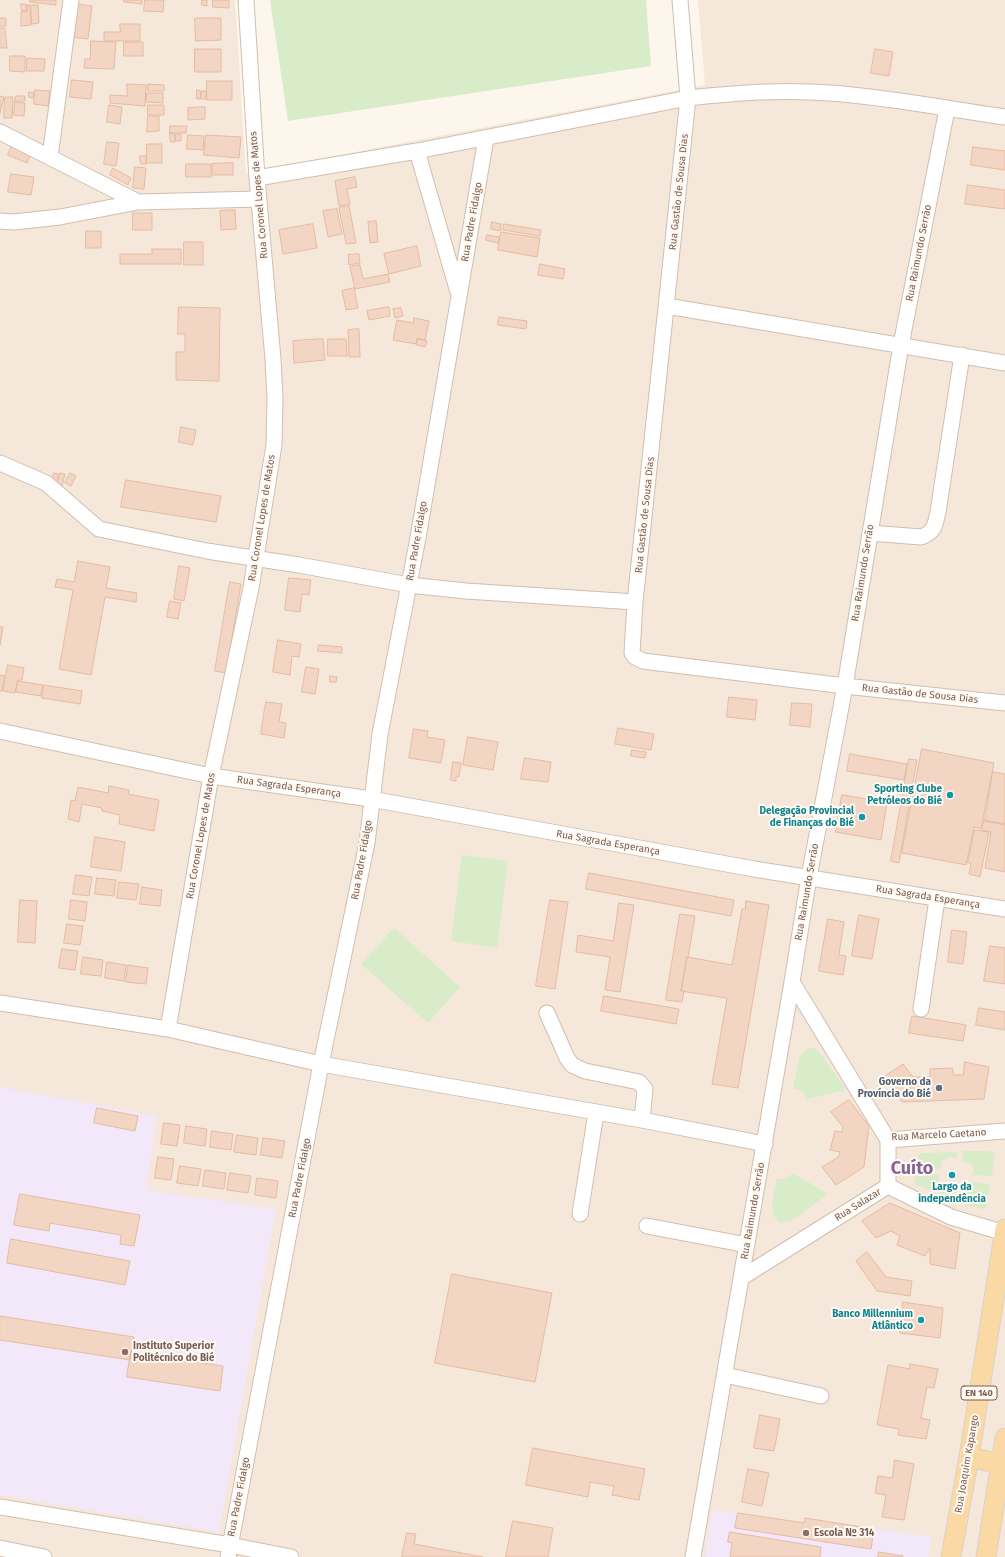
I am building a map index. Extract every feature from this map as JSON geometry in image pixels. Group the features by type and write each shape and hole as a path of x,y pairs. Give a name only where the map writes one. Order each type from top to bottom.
{"main road":[{"name":"Rua Joaquim Kapango","path":"951,1557 969,1457 1005,1232"},
{"path":"986,1557 1005,1438"},
{"path":"969,1457 1001,1464"}],"street":[{"path":"50,158 71,0"},
{"name":"Rua Coronel Lopes de Matos","path":"168,1029 212,776 251,588 274,445 275,399 273,359 257,178 246,0"},
{"name":"Rua Gastão de Sousa Dias","path":"680,0 688,98 632,653 635,657 643,661 845,686 1005,703"},
{"path":"257,178 417,151 688,98 770,91 830,92 1005,117"},
{"name":"Rua Raimundo Serrão","path":"693,1557 765,1144 809,877 845,686 901,345 947,109"},
{"path":"0,132 138,202"},
{"name":"Rua Padre Fidalgo","path":"229,1551 321,1064 367,843 371,799 380,734 409,585 486,138"},
{"path":"417,151 459,296"},
{"path":"0,221 14,222 60,217 138,202 259,198"},
{"path":"667,306 1005,363"},
{"path":"870,533 921,537 929,534 934,528 938,512 962,355"},
{"path":"0,463 46,483 99,529 206,551 256,558 409,585 466,591 636,602"},
{"name":"Rua Sagrada Esperança","path":"0,732 212,776 371,799 754,869 1005,909"},
{"path":"920,1009 937,899"},
{"name":"Rua Marcelo Caetano","path":"792,982 888,1140 1005,1131"},
{"path":"0,1003 168,1029 321,1064 642,1120 765,1144"},
{"path":"547,1013 567,1058 572,1065 585,1071 639,1082 643,1085 645,1089 642,1120"},
{"path":"580,1214 596,1113"},
{"path":"888,1140 888,1186"},
{"name":"Rua Salazar","path":"741,1278 888,1186 951,1217 1005,1232"},
{"path":"647,1226 747,1245"},
{"path":"725,1375 821,1396"},
{"path":"0,1507 229,1551 291,1557"},
{"path":"0,1548 44,1557"}],"shaded area":[{"path":"0,0 235,0 246,173 705,85 698,0 1005,0 1005,1557 0,1557"},
{"name":"Instituto Superior Politécnico do Bié","path":"0,1087 157,1116 146,1190 276,1209 219,1532 0,1495"},
{"name":"Escola Nº 314","path":"713,1510 804,1523 805,1518 931,1537 928,1557 705,1557"}],"green space":[{"path":"270,0 646,0 651,66 288,121"},
{"path":"462,855 508,861 497,948 451,941"},
{"path":"394,928 460,987 428,1023 361,964"},
{"path":"808,1048 815,1048 820,1053 846,1090 807,1099 802,1091 793,1088 800,1055"},
{"path":"963,1151 990,1151 995,1154 992,1176 971,1175 973,1168 968,1163 963,1162"},
{"path":"956,1152 957,1159 951,1157 945,1159 941,1162 941,1169 921,1166 917,1160 920,1153"},
{"path":"793,1173 828,1194 791,1221 781,1223 776,1220 773,1210 773,1197 777,1179 786,1179"},
{"path":"919,1173 940,1175 938,1182 940,1186 945,1189 952,1189 950,1196 915,1185 914,1178"},
{"path":"970,1181 990,1185 987,1207 983,1209 956,1202 959,1192 966,1192 970,1190"}],"building":[{"path":"30,0 56,0 56,5 30,2"},
{"path":"124,0 142,0 142,4 124,2"},
{"path":"145,0 164,0 163,12 144,11"},
{"path":"202,0 207,0 207,6 202,5"},
{"path":"213,0 229,0 229,8 213,7"},
{"path":"21,4 26,4 27,11 22,11"},
{"path":"76,4 92,6 88,39 71,37"},
{"path":"27,5 30,5 31,25 21,26 21,12 27,11"},
{"path":"31,5 38,5 39,23 32,24"},
{"path":"0,18 6,18 6,26 0,26"},
{"path":"195,18 221,18 221,40 196,41"},
{"path":"120,24 140,24 140,41 104,41 104,32 120,32"},
{"path":"0,28 5,28 7,48 0,48"},
{"path":"91,41 116,42 114,69 84,68 85,59 90,59"},
{"path":"124,42 143,42 143,56 124,56"},
{"path":"195,49 221,49 221,72 195,72"},
{"path":"875,49 893,52 889,76 871,73"},
{"path":"10,56 25,56 25,72 10,71"},
{"path":"27,58 45,59 44,71 27,71"},
{"path":"72,80 93,82 91,99 70,97"},
{"path":"207,81 232,81 232,100 207,100"},
{"path":"127,84 146,85 145,106 110,103 110,95 127,96"},
{"path":"148,84 164,85 164,91 148,91"},
{"path":"35,90 50,91 48,106 34,104"},
{"path":"197,90 201,91 200,99 197,99"},
{"path":"202,91 206,91 206,99 201,99"},
{"path":"29,92 34,93 33,98 29,97"},
{"path":"147,93 163,93 163,103 146,102"},
{"path":"0,96 4,97 0,113"},
{"path":"16,96 25,96 25,101 15,101"},
{"path":"5,97 13,97 12,118 4,118"},
{"path":"15,102 25,103 24,116 14,115"},
{"path":"109,105 122,107 120,124 107,122"},
{"path":"148,105 164,105 164,115 148,115"},
{"path":"205,107 205,119 188,120 188,108"},
{"path":"148,116 159,116 159,131 147,132"},
{"path":"170,126 187,126 186,133 170,133"},
{"path":"170,133 175,134 175,142 171,142"},
{"path":"176,134 181,134 181,141 176,141"},
{"path":"188,135 204,136 203,150 187,149"},
{"path":"206,135 241,137 239,158 204,155"},
{"path":"107,142 119,143 116,166 104,164"},
{"path":"147,144 162,144 162,163 147,163"},
{"path":"12,145 31,153 27,163 8,155"},
{"path":"973,147 1005,151 1005,170 971,165"},
{"path":"140,156 146,156 146,164 141,164"},
{"path":"233,163 233,175 212,175 212,164"},
{"path":"186,164 211,164 211,177 186,177"},
{"path":"135,167 146,168 144,189 133,188"},
{"path":"113,168 131,178 128,185 110,175"},
{"path":"11,174 34,177 31,195 8,192"},
{"path":"355,177 357,187 347,189 350,204 339,206 335,181"},
{"path":"968,185 1005,190 1005,209 965,204"},
{"path":"349,206 356,243 346,244 339,208"},
{"path":"337,209 342,234 328,237 323,211"},
{"path":"235,210 236,229 221,230 220,211"},
{"path":"133,213 152,213 152,230 133,230"},
{"path":"376,221 378,242 370,243 368,222"},
{"path":"492,222 501,224 500,231 491,229"},
{"path":"313,224 317,248 283,254 279,230"},
{"path":"504,224 541,230 540,236 503,230"},
{"path":"86,231 101,231 101,248 86,248"},
{"path":"501,232 540,238 537,257 498,250"},
{"path":"487,235 499,237 498,243 486,240"},
{"path":"184,242 203,242 203,265 184,265"},
{"path":"417,246 421,266 389,274 384,254"},
{"path":"152,249 181,249 181,264 120,264 120,254 152,254"},
{"path":"359,254 360,263 349,265 348,255"},
{"path":"540,264 565,269 563,279 538,275"},
{"path":"360,265 363,279 388,274 390,282 355,289 350,267"},
{"path":"354,288 358,308 346,310 342,291"},
{"path":"179,307 220,308 219,381 176,380 176,352 185,352 185,334 178,334"},
{"path":"389,307 390,316 369,320 367,311"},
{"path":"401,308 403,316 395,318 393,309"},
{"path":"499,317 527,321 526,329 498,325"},
{"path":"414,318 429,321 425,340 417,338 416,344 393,340 397,320 413,323"},
{"path":"359,329 360,357 349,357 348,330"},
{"path":"323,339 325,360 294,363 293,341"},
{"path":"328,339 346,339 347,356 328,356"},
{"path":"418,339 427,341 425,347 417,345"},
{"path":"181,427 196,430 193,445 179,442"},
{"path":"54,473 58,474 57,486 52,485"},
{"path":"60,473 65,474 62,486 57,485"},
{"path":"70,473 76,476 71,486 65,483"},
{"path":"126,480 221,496 216,522 121,507"},
{"path":"78,561 110,567 106,588 137,593 136,602 105,597 91,675 59,669 73,590 55,587 57,579 74,582"},
{"path":"179,566 190,568 184,601 174,599"},
{"path":"289,578 311,580 309,595 302,594 300,612 285,610"},
{"path":"230,582 241,584 226,673 215,671"},
{"path":"170,601 181,603 178,619 167,617"},
{"path":"0,627 3,627 0,645"},
{"path":"278,640 301,644 299,657 292,656 290,675 273,672"},
{"path":"319,645 342,647 342,653 318,651"},
{"path":"8,665 24,668 22,680 18,680 15,693 3,691"},
{"path":"306,667 319,669 315,694 302,692"},
{"path":"0,675 5,676 2,691 0,691"},
{"path":"330,676 337,677 336,682 330,682"},
{"path":"18,681 43,685 41,696 16,692"},
{"path":"44,685 82,691 80,704 42,698"},
{"path":"729,697 757,700 755,720 727,717"},
{"path":"266,702 282,704 279,722 286,723 284,738 261,734"},
{"path":"792,703 812,704 810,727 790,725"},
{"path":"618,728 654,734 651,750 615,744"},
{"path":"414,729 428,731 427,737 445,740 441,763 409,758"},
{"path":"468,737 498,742 493,770 463,765"},
{"name":"Sporting Clube Petróleos do Bié","path":"922,749 994,763 981,829 974,827 966,865 902,853"},
{"path":"632,750 646,752 645,758 631,756"},
{"path":"850,754 907,764 904,780 847,771"},
{"path":"525,758 551,762 548,782 521,779"},
{"path":"909,759 917,760 912,787 904,786"},
{"path":"453,762 461,763 459,777 456,777 456,781 451,780"},
{"path":"993,772 1005,774 1005,824 985,820"},
{"path":"109,786 129,790 128,794 159,800 154,831 119,824 120,815 102,811 102,808 82,804 79,822 68,819 71,800 75,801 78,787 108,793"},
{"path":"904,788 912,789 899,863 891,861"},
{"name":"Delegação Provincial de Finanças do Bié","path":"842,795 887,802 881,840 836,832"},
{"path":"984,821 1005,825 1005,872 985,868 991,832 982,830"},
{"path":"975,830 989,832 980,877 969,874 971,863 968,863"},
{"path":"95,837 125,842 121,871 91,867"},
{"path":"589,873 734,900 731,916 586,889"},
{"path":"76,875 92,877 89,896 73,894"},
{"path":"97,878 116,880 114,896 95,894"},
{"path":"119,882 139,884 136,900 117,898"},
{"path":"142,887 162,890 160,906 140,904"},
{"path":"20,900 37,901 35,943 18,942"},
{"path":"71,900 87,902 85,921 69,919"},
{"path":"550,900 568,902 555,989 536,986"},
{"path":"746,901 769,905 738,1088 712,1084 727,998 681,991 687,957 732,965 742,909 745,909"},
{"path":"619,903 634,905 620,992 605,990 610,957 576,952 578,935 613,941"},
{"path":"680,914 695,916 681,991 684,991 682,1002 666,1000"},
{"path":"859,915 879,919 872,959 852,956"},
{"path":"828,919 844,922 839,955 846,956 843,975 819,971"},
{"path":"67,924 83,926 80,945 64,943"},
{"path":"952,930 967,932 963,964 948,962"},
{"path":"990,946 1005,948 1005,984 984,981"},
{"path":"62,949 78,951 75,970 59,968"},
{"path":"83,957 103,960 101,976 81,974"},
{"path":"107,962 126,965 124,981 105,978"},
{"path":"128,965 148,968 146,984 126,982"},
{"path":"604,996 679,1009 676,1024 601,1011"},
{"path":"979,1008 1005,1012 1005,1030 976,1025"},
{"path":"912,1016 966,1025 963,1041 909,1033"},
{"name":"Governo da Província do Bié","path":"965,1062 989,1067 984,1099 902,1102 885,1076 903,1064 913,1077 930,1077 930,1069 952,1068 954,1075 963,1075"},
{"path":"849,1100 869,1126 864,1167 836,1185 822,1167 838,1157 840,1152 830,1150 835,1131 842,1132 843,1127 831,1112"},
{"path":"97,1108 138,1116 135,1131 94,1123"},
{"path":"164,1123 180,1125 177,1146 161,1144"},
{"path":"186,1126 207,1129 205,1146 184,1143"},
{"path":"212,1131 233,1134 231,1150 210,1147"},
{"path":"237,1135 258,1138 256,1155 234,1152"},
{"path":"263,1138 285,1141 282,1158 261,1155"},
{"path":"158,1157 174,1159 171,1180 155,1178"},
{"path":"180,1166 201,1169 198,1186 177,1183"},
{"path":"205,1170 226,1173 224,1189 203,1186"},
{"path":"230,1173 251,1176 248,1193 227,1190"},
{"path":"257,1178 278,1181 276,1198 255,1195"},
{"path":"20,1194 140,1215 134,1246 120,1244 121,1235 50,1223 49,1231 14,1225"},
{"path":"890,1203 960,1233 955,1269 930,1264 930,1248 925,1256 897,1245 900,1236 891,1231 876,1238 862,1221"},
{"path":"11,1239 130,1261 125,1285 7,1263"},
{"path":"867,1252 886,1277 912,1281 910,1296 877,1291 856,1261"},
{"path":"452,1274 552,1293 535,1382 435,1363"},
{"name":"Banco Millennium Atlântico","path":"903,1302 943,1308 940,1338 900,1333"},
{"path":"0,1316 134,1337 130,1360 0,1340"},
{"path":"131,1352 223,1366 220,1391 127,1377"},
{"path":"910,1364 938,1369 934,1388 927,1387 921,1418 930,1420 926,1439 898,1435 899,1429 877,1425 888,1365 910,1369"},
{"path":"760,1415 780,1419 774,1451 754,1448"},
{"path":"533,1448 645,1469 639,1500 612,1495 614,1486 590,1482 588,1497 526,1485"},
{"path":"895,1460 914,1464 904,1520 882,1517 886,1495 875,1493 878,1476 892,1478"},
{"path":"748,1469 769,1473 762,1506 742,1502"},
{"path":"738,1513 804,1523 805,1518 874,1529 871,1549 735,1528"},
{"path":"513,1521 553,1528 548,1557 506,1557"},
{"path":"730,1532 821,1547 820,1557 730,1557 732,1543 728,1542"},
{"path":"407,1533 416,1534 414,1544 483,1557 402,1557"},
{"path":"879,1552 903,1556 903,1557 878,1557"}],"place":[{"name":"Sporting Clube Petróleos do Bié","path":"950,795"},
{"name":"Delegação Provincial de Finanças do Bié","path":"862,817"},
{"name":"Governo da Província do Bié","path":"939,1088"},
{"name":"Largo da independência","path":"952,1175"},
{"name":"Banco Millennium Atlântico","path":"921,1320"},
{"name":"Instituto Superior Politécnico do Bié","path":"125,1352"},
{"name":"Escola Nº 314","path":"806,1533"}],"district":[{"name":"Cuíto","path":"912,1169"}]}
